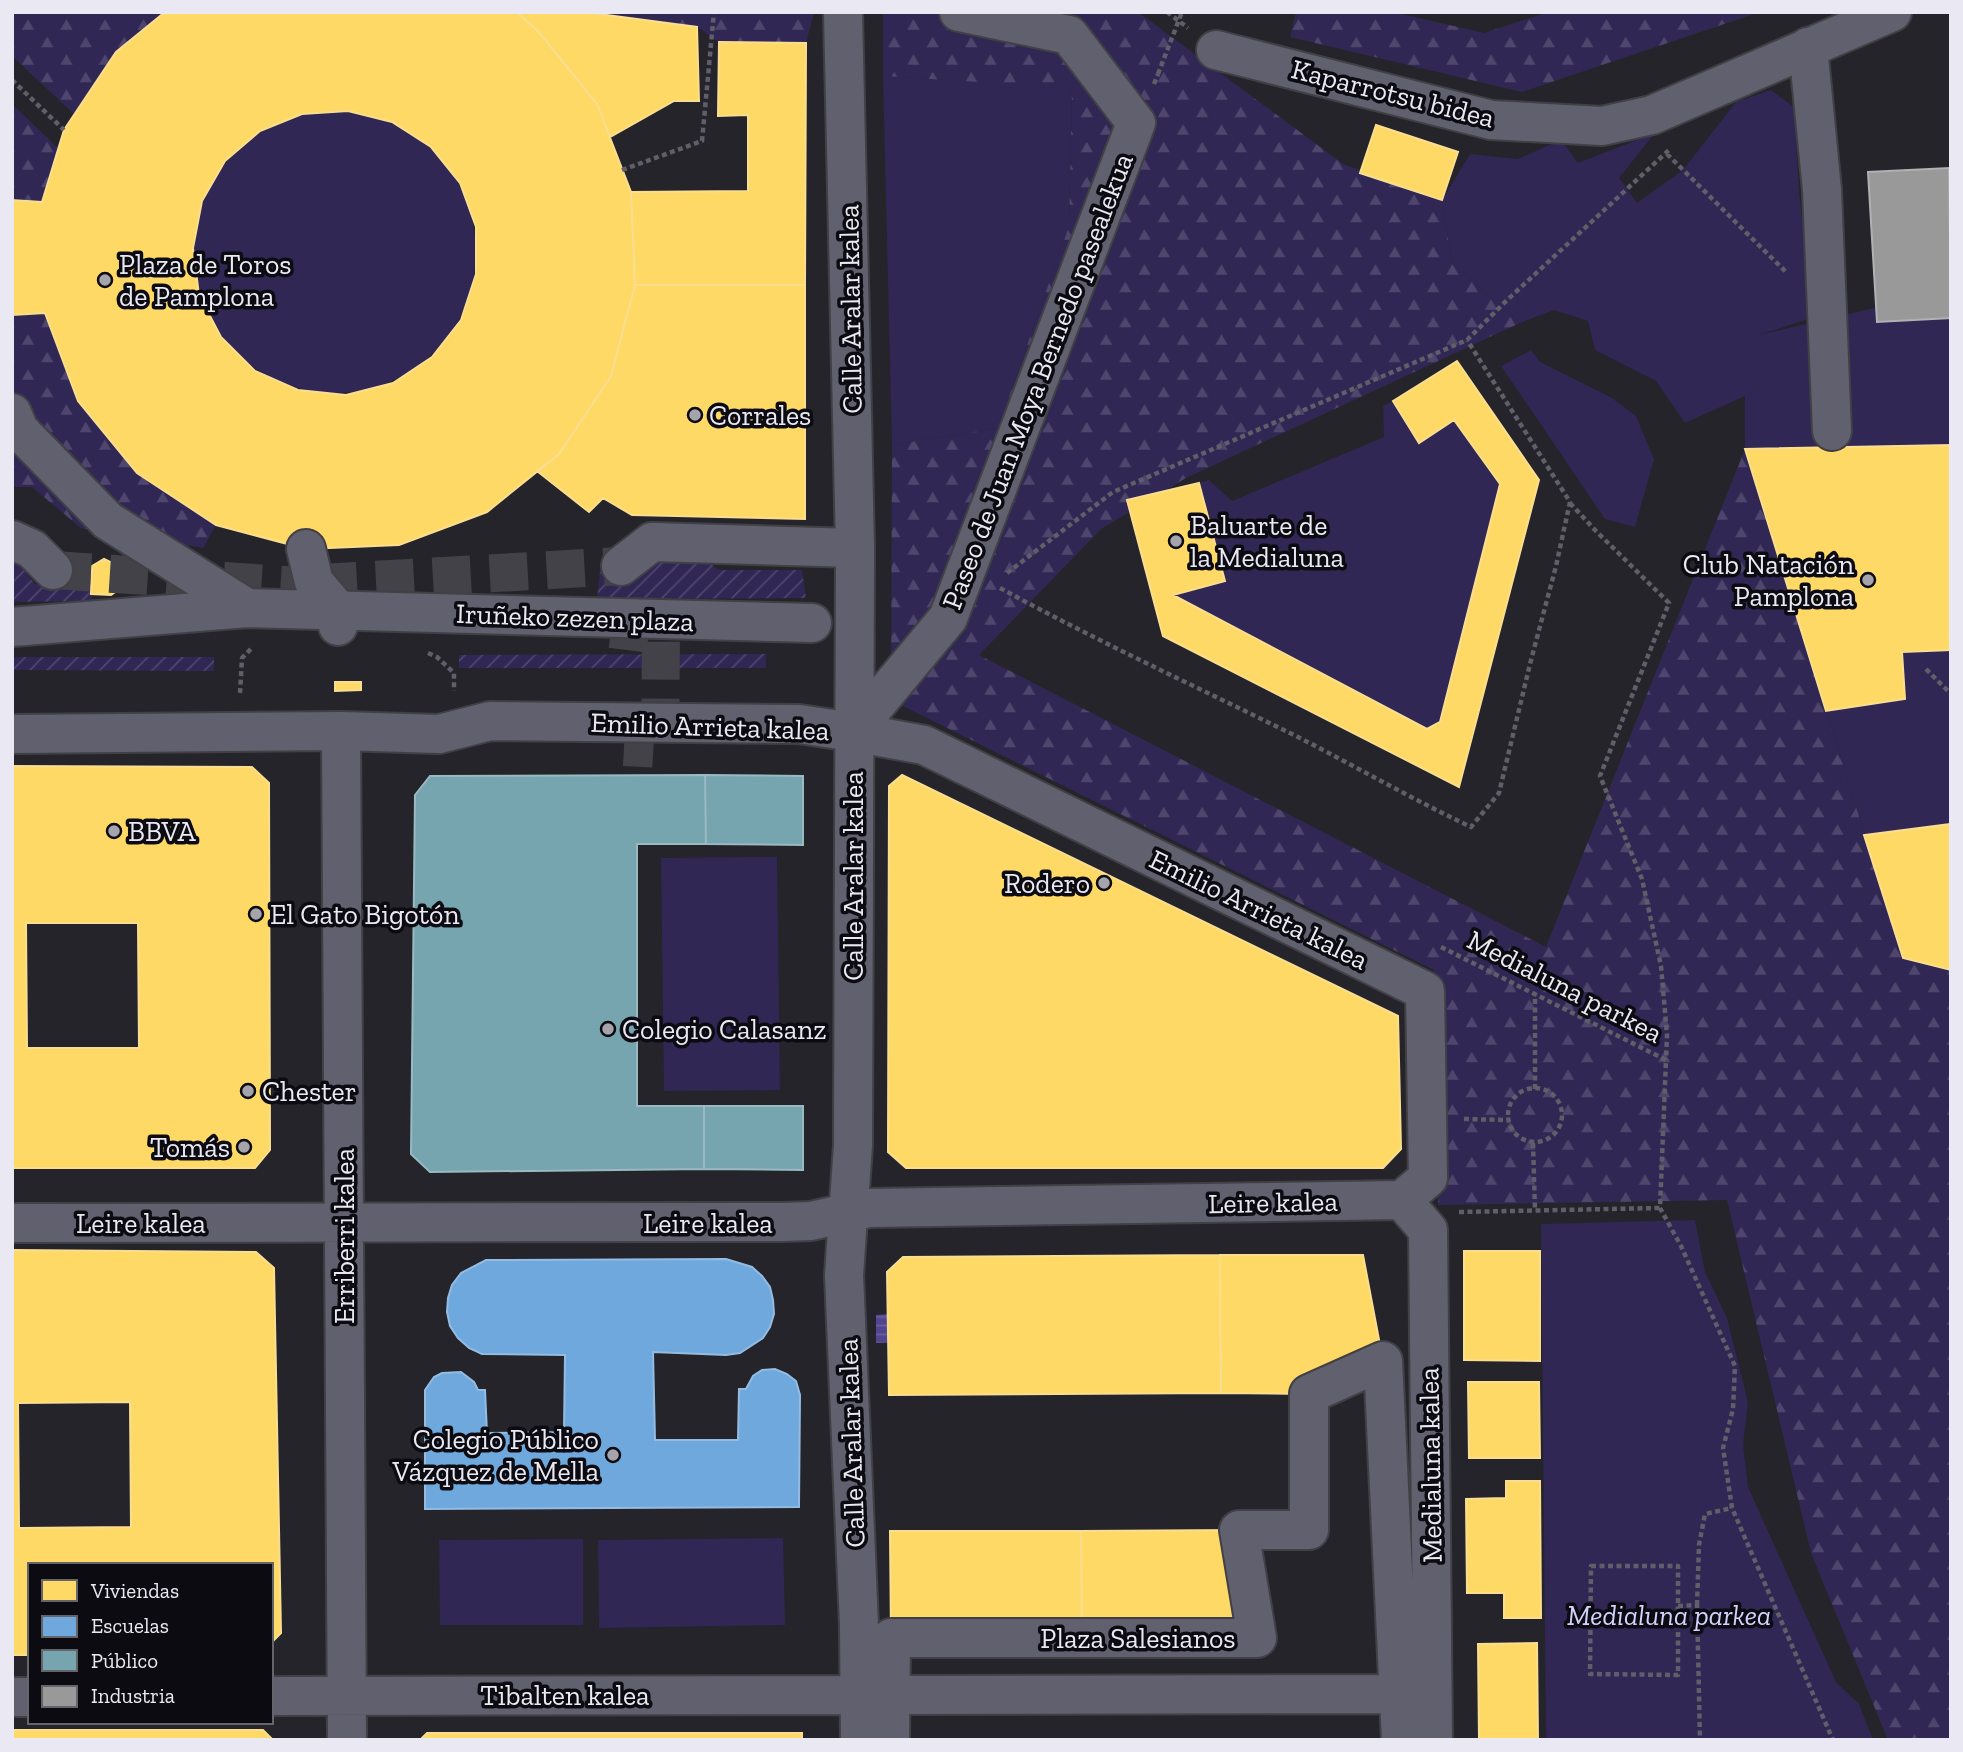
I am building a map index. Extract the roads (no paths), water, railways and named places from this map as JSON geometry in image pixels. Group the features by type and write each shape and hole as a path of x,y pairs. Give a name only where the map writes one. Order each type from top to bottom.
{"street":[{"name":"Calle Aralar kalea","path":"843,12 855,548 853,1131 844,1275 859,1625 875,1695 860,1740"},
{"name":"Paseo de Juan Moya Bernedo pasealekua","path":"853,732 948,618 1136,123 1069,35 959,12"},
{"name":"Kaparrotsu bidea","path":"1216,50 1491,120 1602,126 1651,115 1892,12"},
{"path":"1808,47 1822,190 1832,431"},
{"path":"12,413 19,429 108,520 247,608"},
{"path":"12,540 32,549 53,570"},
{"path":"621,566 652,542 855,548"},
{"path":"306,550 314,582 338,621"},
{"name":"Iruñeko zezen plaza","path":"12,627 247,608 338,621 812,623"},
{"path":"454,713 491,746 624,747"},
{"name":"Emilio Arrieta kalea","path":"12,734 341,731 439,734 454,713 490,721 799,724 924,745 1425,991 1427,1178 1402,1200"},
{"name":"Erriberri kalea","path":"341,731 347,1740"},
{"name":"Leire kalea","path":"12,1223 782,1223 811,1221 880,1207 1402,1200"},
{"name":"Medialuna kalea","path":"1402,1200 1428,1230 1416,1694 1433,1740"},
{"name":"Plaza Salesianos","path":"890,1740 875,1695 891,1638 1257,1638 1239,1530 1309,1530 1308,1394 1383,1361 1416,1694 1401,1740"},
{"name":"Plaza Salesianos","path":"875,1695 1416,1694"},
{"name":"Tibalten kalea","path":"273,1696 875,1695"}],"tunnel":[{"path":"319,583 621,566"},
{"path":"53,570 285,585 346,593"},
{"path":"611,629 661,635 660,749 624,747"}],"place":[{"name":"Plaza de Toros de Pamplona","path":"105,280"},
{"name":"Corrales","path":"695,415"},
{"name":"Baluarte de la Medialuna","path":"1176,541"},
{"name":"Club Natación Pamplona","path":"1868,580"},
{"name":"BBVA","path":"114,831"},
{"name":"Rodero","path":"1104,883"},
{"name":"El Gato Bigotón","path":"256,914"},
{"name":"Colegio Calasanz","path":"608,1029"},
{"name":"Chester","path":"248,1091"},
{"name":"Tomás","path":"244,1147"},
{"name":"Colegio Público Vázquez de Mella","path":"613,1455"}],"park label":[{"name":"Medialuna parkea","path":"1669,1615"}]}
